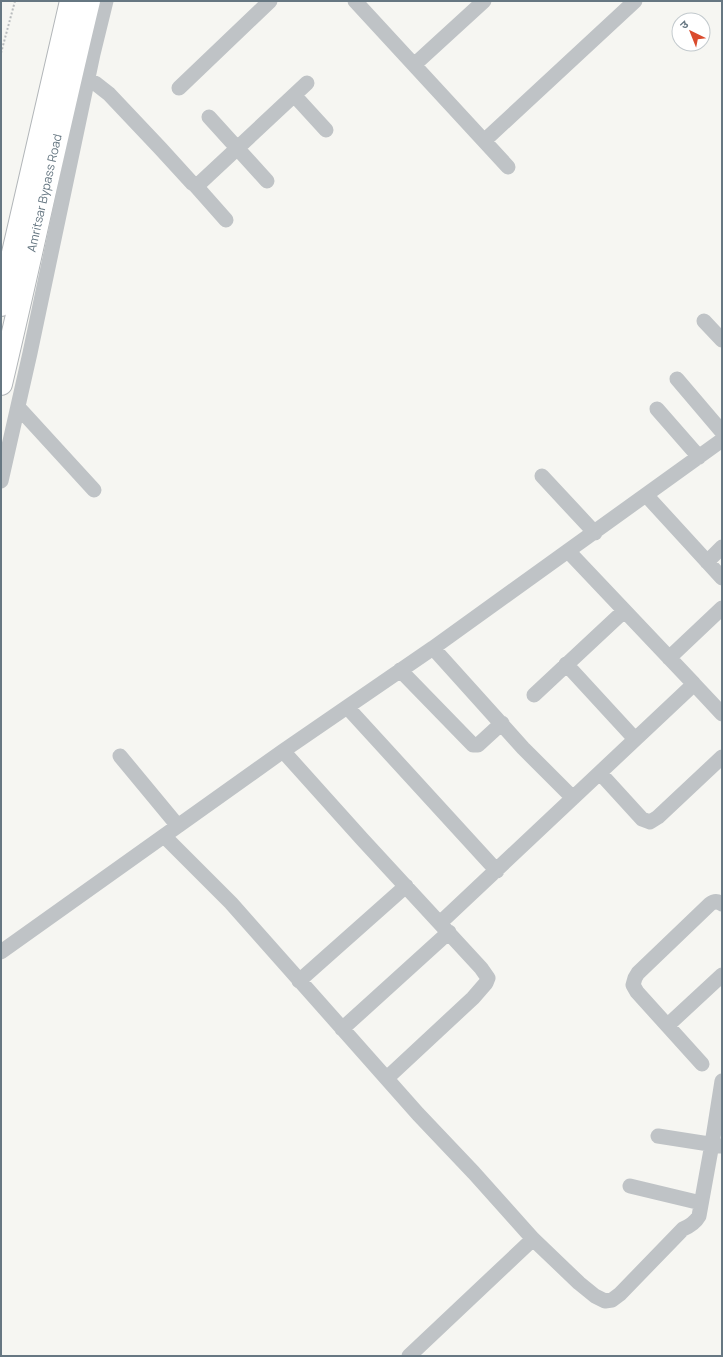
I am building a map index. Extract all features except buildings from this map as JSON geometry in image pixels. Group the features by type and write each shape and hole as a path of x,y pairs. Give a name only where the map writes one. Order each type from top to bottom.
{"highway":[{"name":"Amritsar Bypass Road","path":"1,305 71,1"},
{"name":"Amritsar Bypass Road","path":"1,384 28,268 79,76 89,1"}],"street":[{"path":"1,481 18,406 79,76 106,1"},
{"path":"180,88 270,1"},
{"path":"355,1 508,167"},
{"path":"414,65 484,1"},
{"path":"484,141 635,1"},
{"path":"79,76 101,87 109,94 162,149 226,220"},
{"path":"195,185 200,184 306,83"},
{"path":"294,95 326,130"},
{"path":"209,117 266,181"},
{"path":"704,321 722,340"},
{"path":"677,379 722,432"},
{"path":"18,406 94,490"},
{"path":"657,409 699,457"},
{"path":"1,952 283,751 433,648 722,440"},
{"path":"542,476 595,532"},
{"path":"646,495 722,578"},
{"path":"707,562 722,547"},
{"path":"568,551 722,714"},
{"path":"669,658 722,608"},
{"path":"534,694 624,611"},
{"path":"433,648 523,748 573,798"},
{"path":"566,664 636,739"},
{"path":"400,670 473,745 478,745 502,723"},
{"path":"342,1030 445,928 497,870 694,684"},
{"path":"347,707 497,870"},
{"path":"283,751 481,968 486,974 488,980 473,998 386,1078"},
{"path":"120,756 178,826"},
{"path":"600,773 642,819 650,822 658,818 722,757"},
{"path":"164,836 231,903 342,1030 533,1239 579,1284 599,1299 608,1301 620,1294 683,1229 697,1220 717,1145 722,1082"},
{"path":"299,981 406,886"},
{"path":"702,1064 637,992 633,985 638,973 710,904 719,902 722,904"},
{"path":"668,1025 722,975"},
{"path":"658,1136 717,1145"},
{"path":"630,1186 701,1203"},
{"path":"409,1356 533,1239"}],"path":[{"path":"1,53 14,1"}]}
